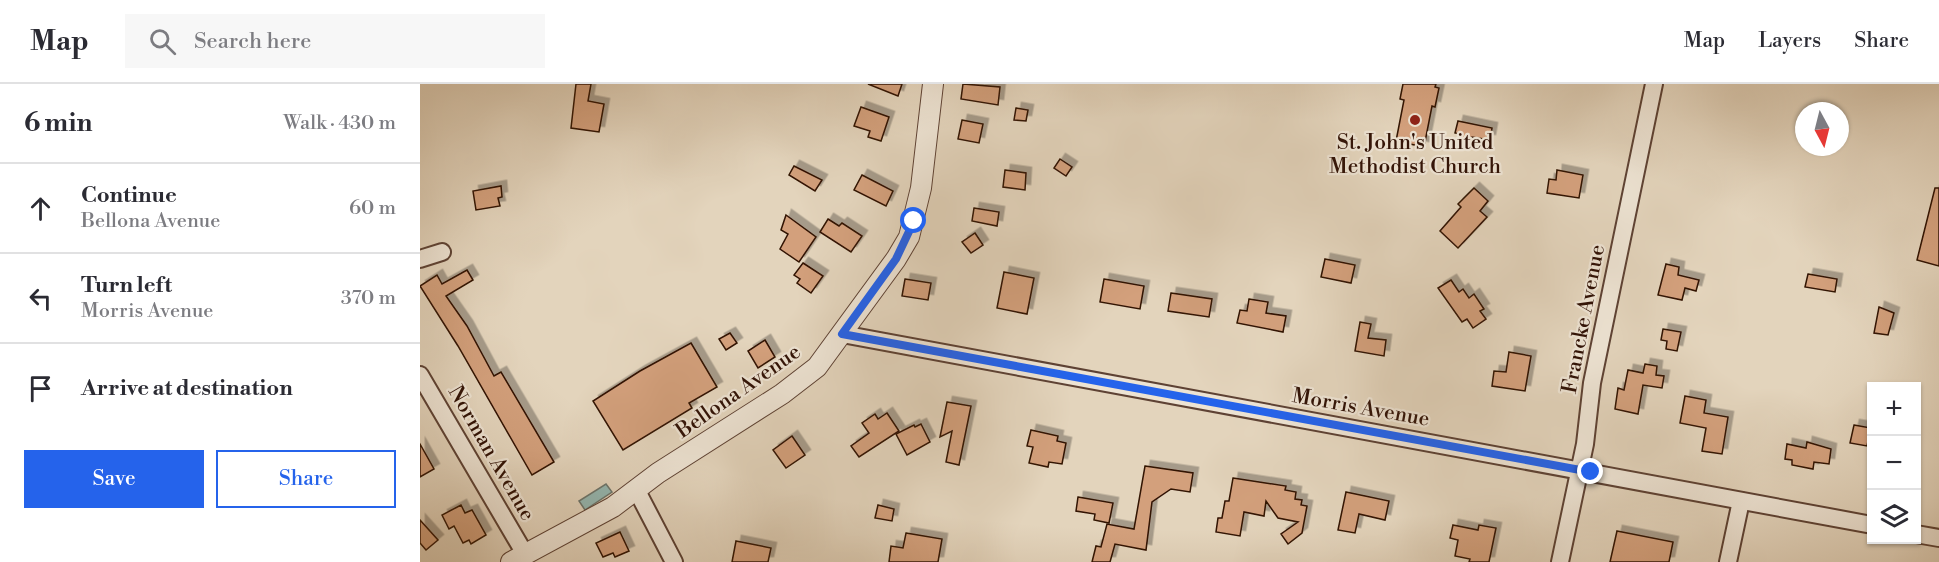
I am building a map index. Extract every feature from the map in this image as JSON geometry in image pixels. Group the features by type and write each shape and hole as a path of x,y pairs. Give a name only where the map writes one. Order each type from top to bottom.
{"street":[{"name":"Bellona Avenue","path":"518,558 591,520 800,381 817,367 896,259 909,237 921,188 933,84"},
{"name":"Francke Avenue","path":"1560,562 1580,470 1592,383 1653,84"},
{"path":"420,259 442,252"},
{"name":"Morris Avenue","path":"842,334 1867,524"},
{"name":"Norman Avenue","path":"420,375 518,558"},
{"path":"636,489 674,562"},
{"path":"1728,562 1742,501"},
{"path":"1921,535 1939,538"}],"water":[{"path":"606,484 612,492 585,510 579,501"}],"building":[{"path":"576,84 591,84 588,101 604,104 599,132 571,128"},
{"path":"868,84 902,84 898,96"},
{"path":"963,84 1000,87 998,105 961,99"},
{"name":"St. John's United Methodist Church","path":"1403,84 1436,84 1435,87 1439,88 1435,107 1432,106 1424,147 1396,141 1404,100 1400,99"},
{"path":"861,107 889,117 881,141 868,137 870,131 854,126"},
{"path":"1016,108 1028,110 1026,121 1014,120"},
{"path":"962,120 983,124 979,143 958,139"},
{"path":"1458,121 1492,128 1490,140 1472,137 1471,142 1459,139 1460,134 1455,133"},
{"path":"1060,159 1072,167 1066,176 1054,168"},
{"path":"794,166 822,180 815,191 789,175"},
{"path":"1005,170 1026,173 1025,190 1003,187"},
{"path":"1557,170 1583,175 1579,198 1547,193 1549,179 1556,180"},
{"path":"862,175 893,191 886,206 854,190"},
{"path":"501,186 502,197 498,198 500,206 476,210 473,191"},
{"path":"1474,188 1488,201 1480,211 1487,217 1458,248 1440,231 1461,207 1458,204"},
{"path":"1935,188 1939,188 1939,266 1917,260"},
{"path":"974,208 999,212 997,226 972,221"},
{"path":"786,215 816,237 799,262 780,249 788,234 781,230"},
{"path":"828,219 839,226 842,223 862,236 851,252 820,232"},
{"path":"975,233 983,245 971,253 962,242"},
{"path":"1325,259 1355,265 1351,283 1321,277"},
{"path":"803,263 823,276 811,293 797,283 800,279 794,275"},
{"path":"1666,264 1679,267 1678,275 1699,280 1696,291 1685,288 1682,300 1658,295"},
{"path":"467,270 473,280 446,296 467,326 494,376 501,372 554,462 532,475 458,346 420,286 437,275 442,284"},
{"path":"1004,272 1034,278 1027,314 997,308"},
{"path":"1808,274 1837,279 1835,292 1805,287"},
{"path":"905,279 931,283 928,300 902,296"},
{"path":"1104,279 1144,286 1140,309 1100,302"},
{"path":"1451,280 1459,292 1463,289 1469,298 1474,294 1484,309 1480,311 1486,319 1473,328 1467,319 1462,322 1438,288"},
{"path":"1171,293 1212,299 1209,317 1168,311"},
{"path":"1249,299 1268,302 1266,313 1286,316 1283,332 1237,323 1240,310 1247,311"},
{"path":"1879,307 1894,313 1888,335 1874,333"},
{"path":"1360,322 1371,324 1368,338 1386,340 1384,356 1355,351"},
{"path":"1663,329 1681,332 1677,351 1666,349 1667,341 1661,340"},
{"path":"730,333 737,343 726,350 719,339"},
{"path":"765,340 775,357 758,368 748,351"},
{"path":"691,343 717,387 689,403 692,408 623,450 593,401 640,371"},
{"path":"1509,352 1531,356 1525,391 1492,386 1494,371 1506,372"},
{"path":"1645,364 1657,366 1656,375 1664,376 1662,388 1643,385 1638,414 1615,409 1618,388 1624,390 1628,370 1643,373"},
{"path":"1685,396 1706,400 1704,413 1728,417 1722,454 1702,451 1706,428 1680,423"},
{"path":"947,402 971,406 959,465 946,462 952,431 940,437"},
{"path":"887,413 899,431 859,457 851,446 869,433 862,423 875,414 878,419"},
{"path":"921,424 930,442 907,455 896,434"},
{"path":"1854,425 1867,427 1867,446 1850,443"},
{"path":"1031,430 1058,436 1057,441 1066,443 1062,464 1049,462 1048,467 1029,463 1033,447 1027,446"},
{"path":"792,436 805,455 786,468 773,450"},
{"path":"1807,442 1831,449 1829,464 1814,462 1813,469 1792,465 1792,460 1785,459 1787,444 1806,448"},
{"path":"420,444 434,469 420,477"},
{"path":"1145,466 1193,473 1190,492 1171,489 1152,502 1146,550 1115,544 1110,562 1092,562 1096,546 1101,547 1107,524 1134,529"},
{"path":"1233,478 1286,486 1285,490 1296,492 1295,499 1302,500 1301,505 1307,506 1302,533 1288,544 1281,534 1298,522 1278,518 1266,501 1264,516 1244,512 1240,536 1216,532 1218,518 1222,518 1225,501 1229,501"},
{"path":"1346,492 1389,501 1385,520 1359,514 1355,533 1338,530"},
{"path":"1078,497 1113,503 1109,523 1094,520 1095,514 1076,511"},
{"path":"461,505 465,513 472,510 486,535 471,544 469,540 463,543 454,526 449,529 442,515"},
{"path":"878,505 894,509 892,521 875,518"},
{"path":"420,520 438,540 426,550 420,543"},
{"path":"1453,525 1478,530 1479,525 1496,528 1489,562 1469,562 1470,559 1455,556 1458,540 1450,538"},
{"path":"1617,531 1673,542 1669,562 1610,562"},
{"path":"620,532 629,551 615,557 613,553 603,557 596,543"},
{"path":"906,533 942,539 938,562 889,562 891,546 903,548"},
{"path":"736,541 771,548 768,562 732,562"}],"place":[{"name":"St. John's United Methodist Church","path":"1415,120"}],"route":[{"path":"914,221 909,237 896,259 842,334 1591,472"}]}
